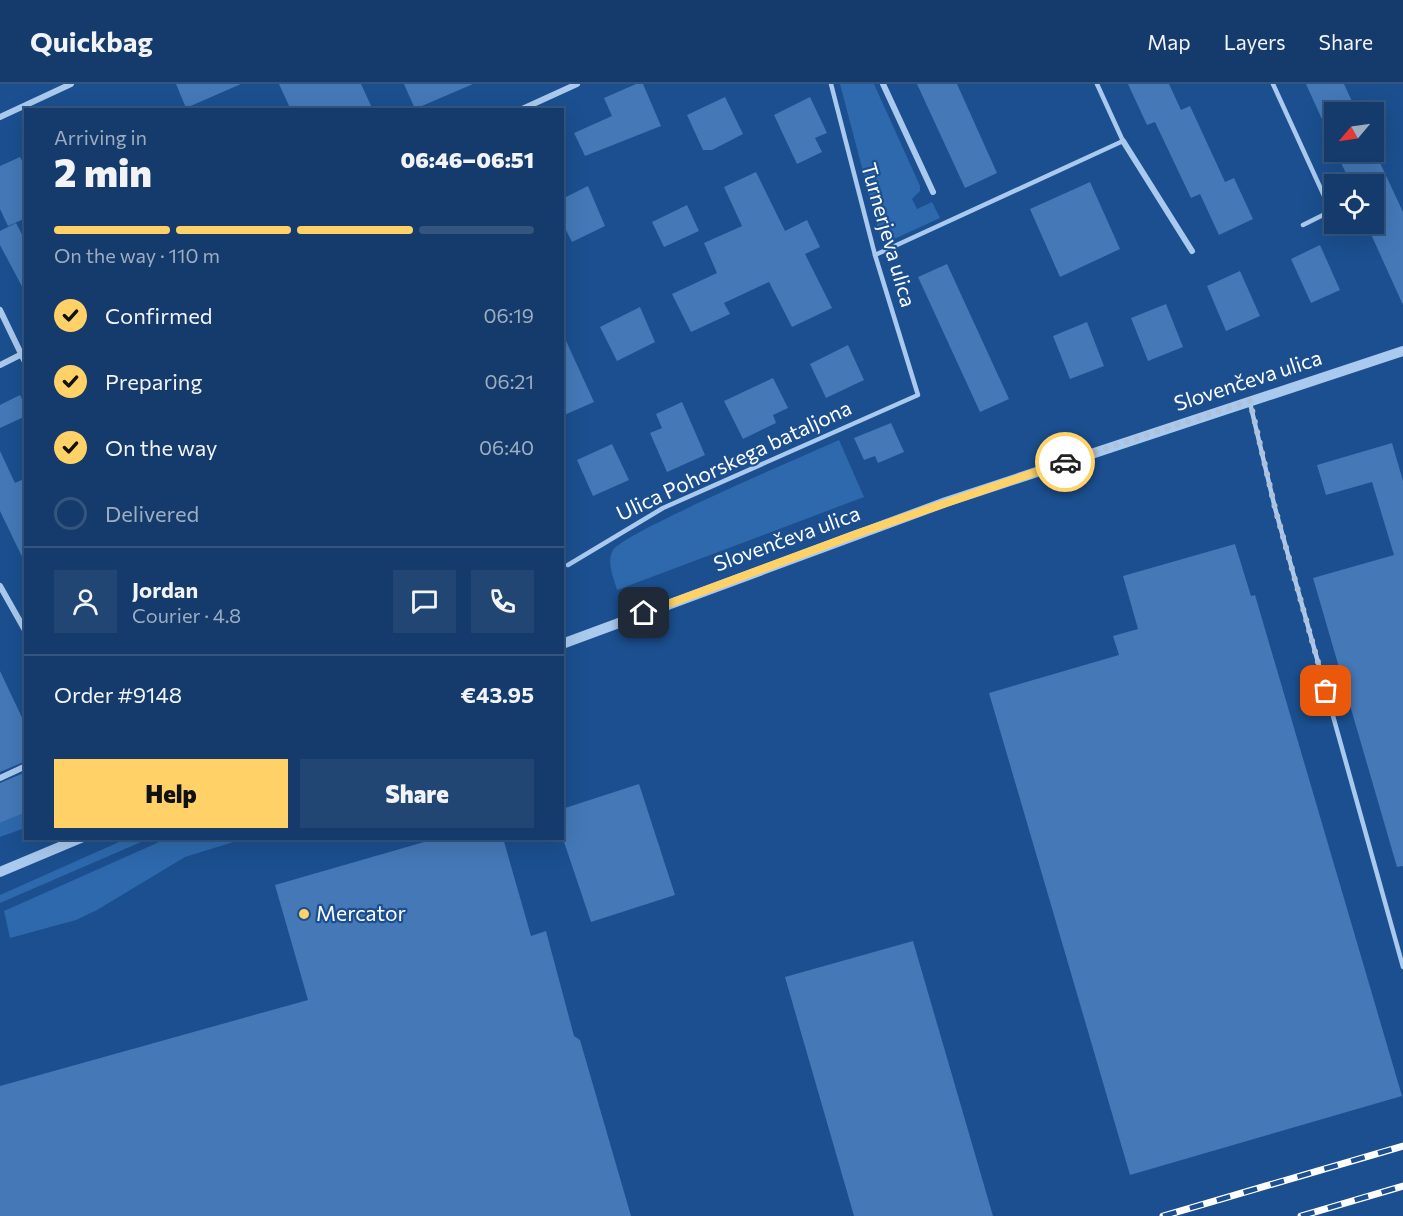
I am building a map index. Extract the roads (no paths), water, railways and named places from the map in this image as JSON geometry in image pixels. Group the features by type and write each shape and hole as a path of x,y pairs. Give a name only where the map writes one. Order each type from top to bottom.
{"street":[{"path":"0,117 71,84"},
{"path":"524,108 577,84"},
{"path":"882,84 933,192"},
{"path":"1123,141 1192,251"},
{"path":"0,310 23,354 0,365"},
{"name":"Slovenčeva ulica","path":"564,643 946,502 1403,351"},
{"path":"0,586 24,628"},
{"path":"0,778 24,767"},
{"path":"0,872 76,840"}],"lane":[{"name":"Turnerjeva ulica","path":"831,84 875,255 918,395"},
{"path":"875,255 1123,141 1097,84"},
{"path":"1273,84 1331,211 1303,225"},
{"name":"Ulica Pohorskega bataljona","path":"568,565 663,508 918,395"},
{"path":"1250,401 1275,508 1403,966"}],"railway":[{"path":"1163,1216 1403,1146"},
{"path":"1301,1216 1403,1186"}],"place":[{"name":"Mercator","path":"304,914"}]}
